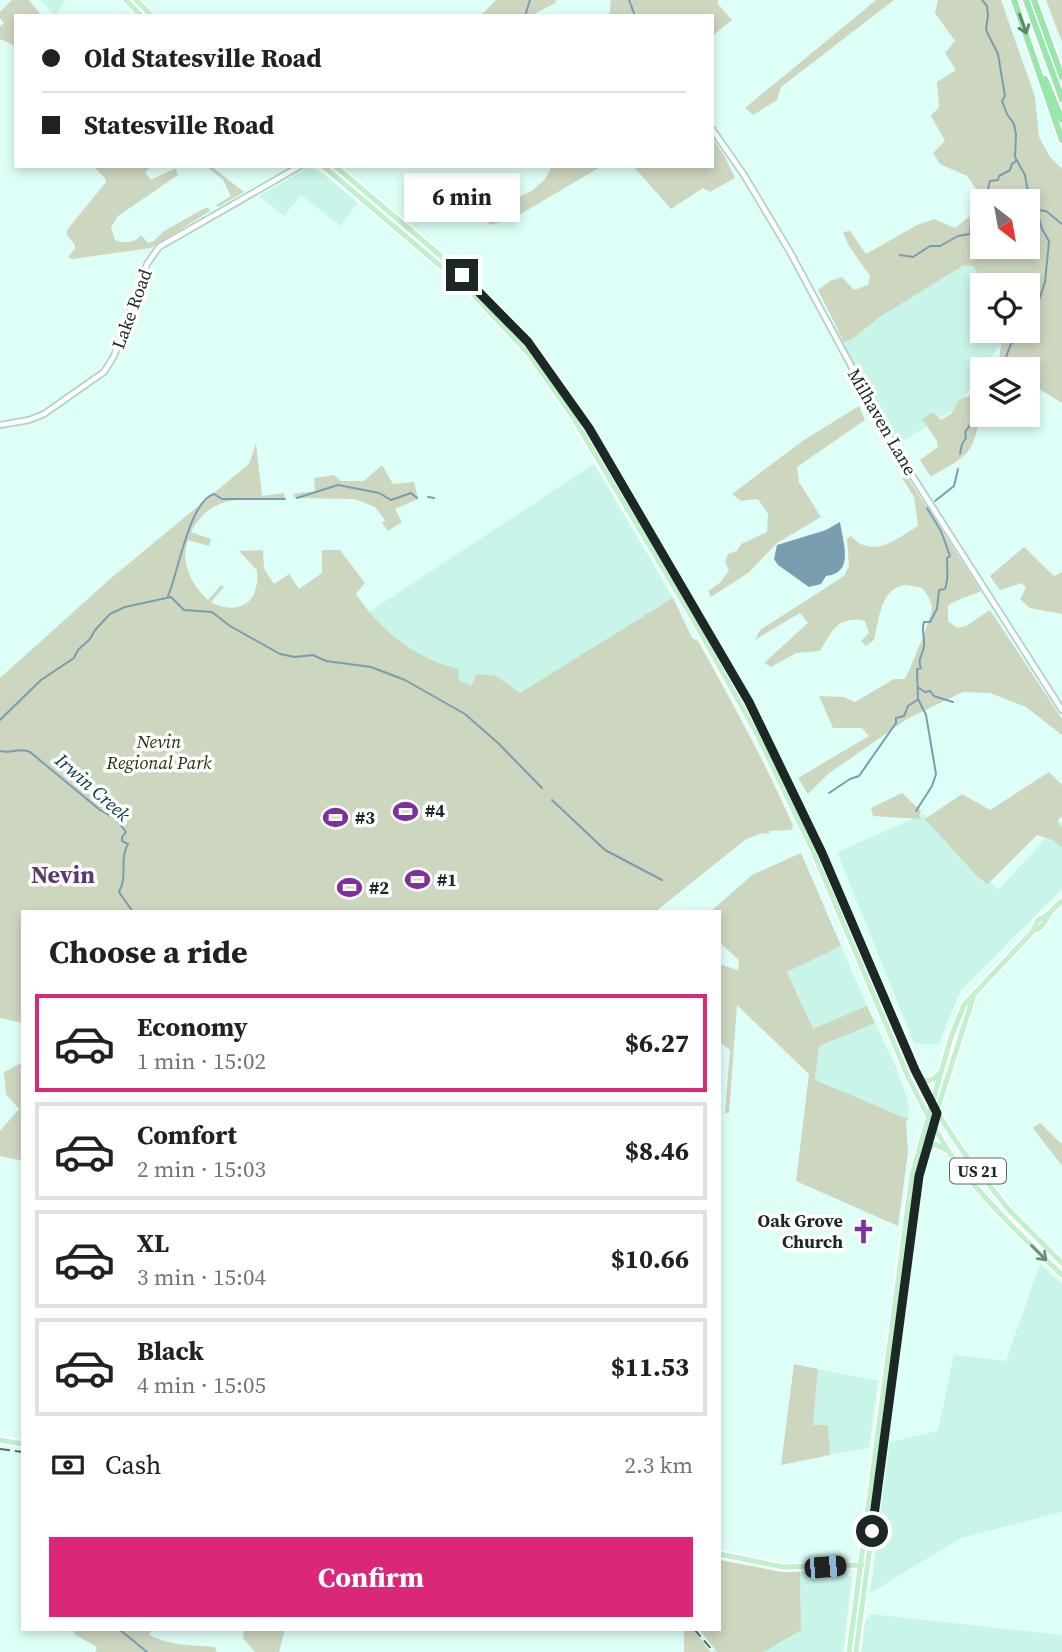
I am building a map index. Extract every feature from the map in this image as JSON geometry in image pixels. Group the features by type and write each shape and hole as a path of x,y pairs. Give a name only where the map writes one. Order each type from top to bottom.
{"highway":[{"path":"1014,0 1062,120"},
{"path":"1026,0 1062,99"},
{"path":"1034,0 1062,77"},
{"path":"1032,48 1062,140"}],"main road":[{"path":"126,0 139,14"},
{"path":"136,0 150,14"},
{"path":"325,168 481,301 533,360 571,414 693,620 774,767 812,849 909,1079 928,1116"},
{"path":"337,168 497,308 540,356 589,428 749,702 822,853 918,1076 937,1113"},
{"path":"856,1652 912,1175 928,1116 964,1005 1033,931 1038,919 1049,914 1062,901"},
{"path":"849,1652 865,1565 919,1176 932,1124 973,995"},
{"path":"918,1076 924,1080 932,1080 944,1068"},
{"name":"US 21","path":"937,1113 961,1149 1023,1225 1062,1263"},
{"name":"US 21","path":"928,1116 950,1153 987,1199 1062,1275"},
{"path":"924,1155 928,1148 935,1144 950,1153"},
{"path":"1017,1231 1023,1225"},
{"path":"0,1440 21,1444"},
{"path":"721,1555 783,1567 865,1565"}],"street":[{"name":"Milhaven Lane","path":"714,132 744,175 790,252 899,455 1062,710"},
{"name":"Lake Road","path":"0,425 29,420 44,414 104,372 114,356 147,264 156,250 297,168"}],"shaded area":[{"path":"41,0 66,0 56,14 53,14"},
{"path":"311,168 323,174 358,203 340,226 301,195 284,216 259,196"},
{"path":"970,248 970,259 982,259 991,273 970,273 970,343 1001,343 991,357 970,357 970,388 959,406 895,446 833,334"},
{"path":"594,464 673,598 449,748 369,612"},
{"path":"924,814 998,890 1062,821 1062,889 961,990 938,1045 914,1043 837,852"},
{"path":"841,946 867,1006 813,1030 787,971"},
{"path":"875,1023 906,1095 908,1119 815,1080 819,1046"},
{"path":"1040,1264 1062,1284 1062,1512 961,1538 870,1593 890,1442 938,1431 954,1355 1006,1361"},
{"path":"818,1369 878,1381 869,1448 830,1455 828,1425 813,1426"},
{"path":"843,1570 852,1578 843,1652 764,1652 801,1630 800,1572"},
{"path":"871,1614 1062,1635 1062,1652 861,1652 865,1621"}],"green space":[{"path":"12,0 29,0 40,14 14,14 14,45 0,39 0,26 4,23 0,12"},
{"path":"496,0 556,0 535,14 482,14"},
{"path":"611,0 719,0 717,3 732,20 714,34 714,14 609,14"},
{"path":"876,0 894,0 781,87 777,100 753,115 745,108"},
{"path":"938,0 1001,0 1035,97 1039,137 1050,157 1062,169 1062,403 1040,389 1040,357 999,357 1001,343 1040,343 1040,273 977,273 973,266 964,265 844,342 818,290 830,281 842,277 854,290 868,285 870,276 849,246 843,232 850,231 866,254 917,225 934,219 955,228 970,214 970,259 1040,259 1040,189 976,189 967,176 940,164 933,153 945,141 931,116 939,107 937,82 956,70 945,53 955,41 935,13"},
{"path":"1046,0 1062,0 1062,42"},
{"path":"714,141 735,178 710,192 703,188 671,209 635,168 714,168"},
{"path":"95,168 149,168 145,173 151,180 174,169 178,175 118,216 111,227 115,240 129,242 141,235 148,243 205,208 210,211 151,248 72,259 68,257 75,245 67,235 67,230 106,182"},
{"path":"208,168 214,168 244,192 218,207 216,205 231,196 223,180"},
{"path":"551,168 599,168 512,219 490,225 476,205 480,189 494,205 498,219 507,215 515,199 532,191 545,179"},
{"path":"969,396 970,427 979,427 972,445 954,463 931,477 920,460 938,447 937,441 922,419 933,412 941,420 951,414 959,400"},
{"path":"859,406 865,420 797,467 799,482 821,517 777,543 748,573 711,597 708,591 721,582 729,570 725,562 728,554 737,551 741,544 767,532 768,514 758,499 741,501 732,494 804,440"},
{"name":"Nevin Regional Park","path":"256,443 262,496 284,493 285,498 231,501 219,504 199,519 191,532 211,539 209,546 188,540 185,557 192,580 208,600 221,585 224,587 211,602 218,605 238,607 254,595 257,570 239,551 263,550 264,569 274,584 289,574 299,589 322,573 322,550 340,550 365,583 356,594 377,620 400,641 427,658 458,669 459,680 471,686 477,674 496,676 520,693 673,598 692,638 698,641 760,755 793,826 791,830 769,831 770,833 745,840 658,910 21,910 21,1023 0,1018 0,678 110,579 249,464"},
{"path":"382,465 393,484 414,482 418,499 395,509 402,522 388,531 382,523 385,520 375,507 355,499 294,498 293,494 315,491 314,478 334,475 341,481 364,481"},
{"path":"906,475 981,591 948,606 948,621 957,628 966,626 990,610 1062,719 1062,735 1026,707 990,693 963,692 907,719 828,774 808,794 798,778 869,736 862,728 833,728 819,696 844,697 855,702 894,679 905,679 929,620 931,602 922,588 905,585 897,587 890,592 882,606 874,640 866,646 861,641 869,633 865,621 848,620 837,626 820,651 796,653 771,667 764,663 808,623 800,613 755,640 760,630 844,576 849,566 847,539 851,536 859,543 876,547 893,541 918,526 914,497 902,478"},
{"path":"1024,547 1054,576 1062,572 1062,614 1030,608 1020,599 1026,588 1022,583 1000,590 990,576"},
{"path":"1049,772 1062,785 1062,816 1058,821 1062,829 1062,847 1053,840 1037,835 988,884 977,876 925,819 962,794 990,810"},
{"path":"902,793 921,811 919,819 873,816 871,808"},
{"path":"801,853 841,946 787,972 813,1029 867,1006 875,1023 819,1046 815,1080 908,1119 908,1152 898,1226 796,1181 809,1074 737,1005 729,1113 725,1113 730,1050 721,1043 721,965 738,970 739,960 721,944 721,910 712,910 752,875"},
{"path":"21,1063 21,1161 0,1156 0,1131 19,1109 6,1094 4,1072"},
{"path":"1040,1123 1062,1144 1062,1166 1033,1128"},
{"path":"794,1364 818,1369 813,1425 828,1425 830,1455 781,1465"},
{"path":"721,1560 782,1572 800,1572 801,1630 764,1652 717,1652 701,1631 721,1631"},
{"path":"73,1631 151,1631 149,1635 157,1639 215,1647 217,1652 95,1652 97,1647 74,1634"},
{"path":"244,1631 284,1631 279,1652 255,1652 243,1638"},
{"path":"684,1631 694,1631 711,1652 684,1652"}],"water":[{"path":"840,522 845,548 844,563 835,574 826,576 821,584 809,587 778,565 774,559 777,545 826,530"}],"waterway":[{"path":"526,14 530,0"},
{"path":"629,0 634,14"},
{"path":"982,0 987,6 986,30 998,54 1005,96 1002,101 1014,124 1015,157 1025,175 1042,229 1049,241 1045,282 1031,315 1031,326 1028,332 1013,340 1006,357"},
{"path":"988,189 990,181 998,180 1016,161"},
{"path":"1040,210 1046,211 1062,224"},
{"path":"900,255 913,257 930,246 940,246 958,236 970,234"},
{"path":"960,454 966,438 965,432 970,425"},
{"path":"935,501 954,486 958,469"},
{"path":"297,498 338,485 379,493 391,500 411,493 417,498"},
{"path":"168,596 192,523 206,499 214,494 222,499 285,499"},
{"path":"428,497 434,498"},
{"path":"916,811 932,786 936,774 926,715 918,699 917,669 921,668 924,622 930,622 937,609 939,590 945,589 947,558 950,556 941,531 927,508"},
{"path":"0,720 41,680 74,658 110,614 125,607 171,597 184,610 212,612 230,626 280,654 295,657 313,655 326,661 371,667 405,680 465,714 542,788"},
{"path":"919,688 953,702"},
{"path":"829,793 859,776 896,723 896,718 904,716 908,706 917,700"},
{"name":"Irwin Creek","path":"0,751 30,752 100,810 116,819 126,832 122,841 128,844 119,892 132,910"},
{"path":"552,800 605,850 662,880"},
{"path":"121,1631 147,1652"}],"railway":[{"path":"0,1449 21,1452"},
{"path":"696,1631 714,1652"}],"place":[{"name":"#4","path":"405,811"},
{"name":"#3","path":"335,818"},
{"name":"#1","path":"417,880"},
{"name":"#2","path":"349,888"},
{"name":"Oak Grove Church","path":"863,1231"}],"district":[{"name":"Nevin","path":"63,875"}],"route":[{"path":"462,275 528,342 589,428 749,702 822,853 915,1070 937,1113 930,1129 919,1176 872,1531"}]}
